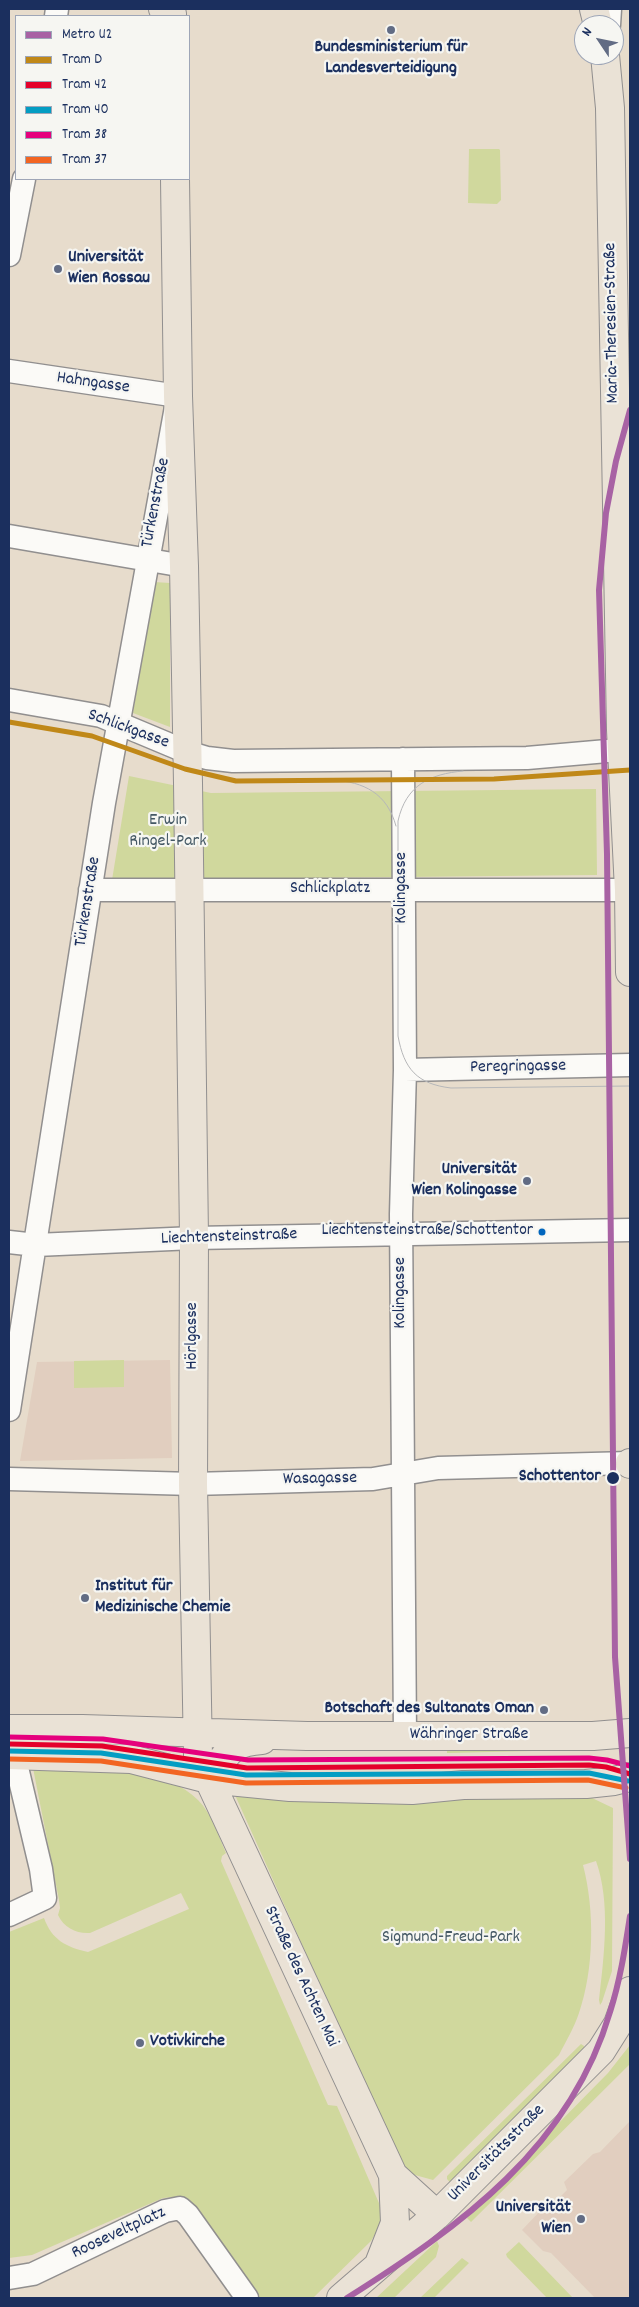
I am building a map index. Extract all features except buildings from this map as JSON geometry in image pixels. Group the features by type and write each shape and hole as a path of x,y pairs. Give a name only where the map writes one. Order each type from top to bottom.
{"main road":[{"name":"Maria-Theresien-Straße","path":"607,65 622,334 626,749 617,890 630,972"},
{"name":"Türkenstraße","path":"175,180 189,890"},
{"name":"Hörlgasse","path":"189,890 194,1238 193,1484 197,1734 198,1756 208,1779"},
{"name":"Währinger Straße","path":"11,1746 82,1729 307,1736 594,1736 630,1733"},
{"name":"Währinger Straße","path":"208,1779 230,1748 248,1741 307,1736"},
{"path":"11,1746 131,1759 208,1779 290,1787 412,1790 463,1785 586,1784 614,1781 630,1776"},
{"name":"Straße des Achten Mai","path":"208,1779 392,2175 396,2223 379,2264"},
{"name":"Universitätsstraße","path":"341,2298 437,2215 601,2051 618,2024 630,1991"},
{"name":"Straße des Achten Mai","path":"392,2175 437,2215"}],"street":[{"path":"9,254 24,180"},
{"name":"Hahngasse","path":"10,375 178,396"},
{"name":"Türkenstraße","path":"9,1410 90,890 147,559 178,396"},
{"path":"9,536 184,566"},
{"name":"Schlickgasse","path":"9,700 101,716 187,752"},
{"path":"187,752 207,758 233,761 527,758 626,749"},
{"name":"Kolingasse","path":"403,759 402,890 405,1070 401,1234 405,1736"},
{"name":"Schlickplatz","path":"90,890 617,890"},
{"name":"Peregringasse","path":"405,1070 630,1065"},
{"name":"Liechtensteinstraße","path":"9,1242 36,1245 194,1238 630,1230"},
{"name":"Wasagasse","path":"9,1479 193,1484 373,1479 438,1468 630,1463"},
{"path":"9,1915 45,1898 41,1869 11,1746"},
{"name":"Rooseveltplatz","path":"9,2278 33,2274 165,2211 180,2208 188,2215 247,2298"}],"shaded area":[{"path":"170,1360 172,1458 20,1461 37,1362"},
{"name":"Universität Wien","path":"630,2121 630,2298 595,2298 551,2253 543,2251 522,2230 543,2208 548,2209 567,2190 564,2182 593,2154 600,2152"}],"green space":[{"path":"469,149 500,150 501,200 497,204 468,203"},
{"path":"154,582 170,583 170,727 133,713"},
{"name":"Erwin Ringel-Park","path":"129,776 211,793 596,789 597,875 112,880"},
{"path":"124,1360 124,1387 74,1388 74,1361"},
{"path":"576,1743 576,1750 447,1753 447,1748"},
{"path":"33,1768 120,1770 142,1773 163,1779 182,1788 198,1800 211,1818 226,1853 222,1856 221,1861 328,2105 337,2106 382,2210 381,2224 371,2241 313,2298 260,2298 197,2207 185,2199 174,2197 163,2198 32,2255 9,2258 9,1932 44,1918 51,1932 61,1941 73,1948 88,1952 189,1909 181,1893 90,1933 76,1931 67,1927 58,1915 60,1908 59,1900"},
{"name":"Sigmund-Freud-Park","path":"235,1795 413,1800 590,1797 613,1808 612,1971 602,2002 600,2005 605,1912 601,1877 596,1861 583,1865 590,1901 590,1959 584,1996 570,2034 559,2055 433,2180 404,2172"},
{"path":"581,2044 584,2046 586,2057 454,2187 447,2179 447,2176"},
{"path":"630,2045 630,2064 471,2222 467,2218 478,2205 608,2073"},
{"path":"437,2241 439,2246 436,2257 394,2298 376,2298"},
{"path":"519,2242 573,2298 547,2298 507,2257 506,2254"},
{"path":"462,2258 469,2263 434,2298 420,2298"}],"tram line":[{"name":"D","path":"9,722 92,736 185,769 236,781 494,779 630,770"},
{"path":"463,771 440,775 413,790 407,798 398,821 398,1036 408,1066 414,1073 429,1083 451,1088 630,1086"},
{"path":"333,780 355,783 373,791 387,805 396,826"},
{"name":"38","path":"9,1737 103,1739 248,1760 589,1758 630,1766"},
{"name":"42","path":"9,1744 102,1746 247,1768 589,1765 606,1767 630,1774"},
{"name":"40","path":"9,1751 101,1753 246,1775 589,1773 628,1781"},
{"name":"37","path":"9,1759 101,1761 246,1783 588,1780 626,1788"}],"metro line":[{"name":"U2","path":"630,410 616,461 606,513 599,590 607,854 615,1657 630,1859"},
{"name":"U2","path":"347,2298 431,2242 470,2212 506,2179 539,2143 568,2104 592,2060 610,2012 617,1989 630,1916"}],"place":[{"name":"Bundesministerium für Landesverteidigung","path":"391,30"},
{"name":"Universität Wien Rossau","path":"58,269"},
{"name":"Universität Wien Kolingasse","path":"527,1181"},
{"name":"Liechtensteinstraße/Schottentor","path":"542,1232"},
{"name":"Schottentor","path":"613,1478"},
{"name":"Institut für Medizinische Chemie","path":"85,1598"},
{"name":"Botschaft des Sultanats Oman","path":"544,1710"},
{"name":"Votivkirche","path":"140,2043"},
{"name":"Universität Wien","path":"581,2219"}]}
